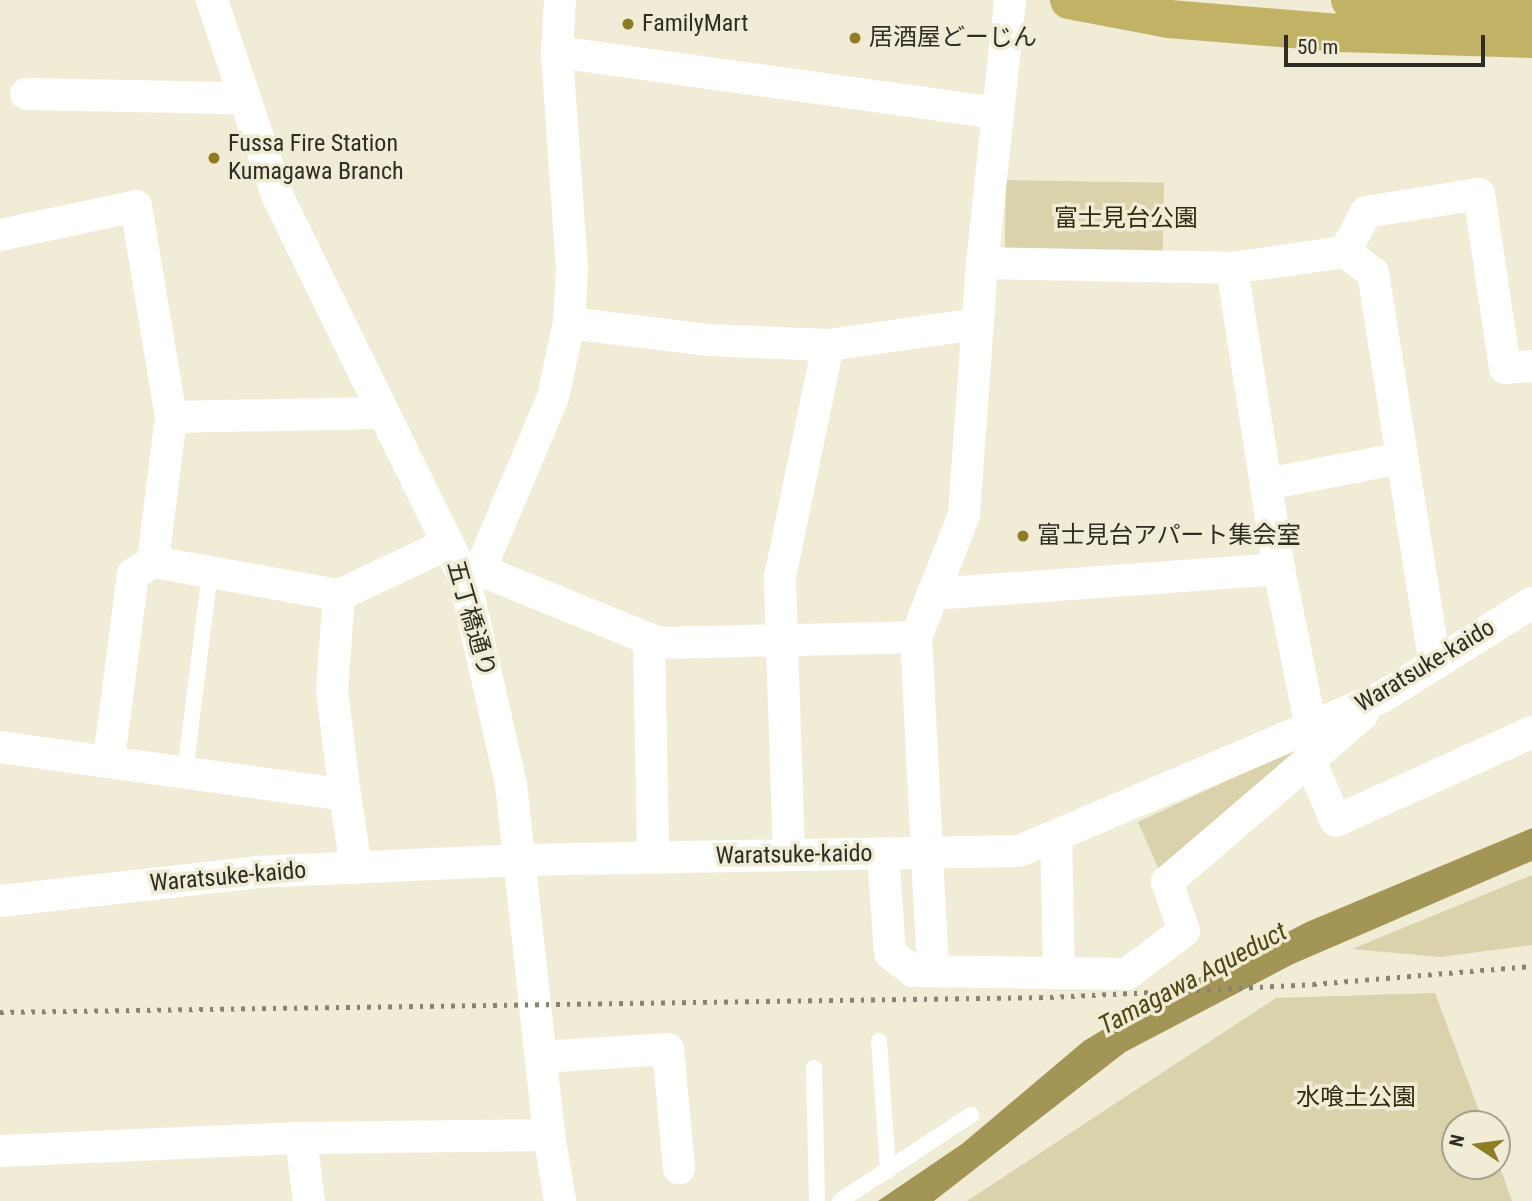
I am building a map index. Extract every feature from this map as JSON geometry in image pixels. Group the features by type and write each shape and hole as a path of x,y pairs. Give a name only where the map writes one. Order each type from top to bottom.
{"highway":[{"path":"1069,0 1169,19 1341,33 1532,39"},
{"path":"1350,0 1532,7"}],"street":[{"name":"五丁橋通り","path":"212,0 278,197 448,544 472,573 511,784 549,1135 560,1201"},
{"path":"561,0 557,52 572,269 569,323 553,397 472,573 659,643 915,637"},
{"path":"933,971 915,637 964,515 982,262 1010,0"},
{"path":"557,52 996,113"},
{"path":"26,94 244,98"},
{"path":"1345,253 1366,212 1479,194 1505,368 1532,366"},
{"path":"0,235 136,206 171,417 153,562"},
{"path":"982,262 1232,268 1345,253 1373,273 1435,664"},
{"path":"1232,268 1279,569 1311,727"},
{"path":"569,323 707,340 828,345 977,324"},
{"path":"789,855 780,577 828,345"},
{"path":"171,417 383,414"},
{"path":"1266,484 1402,458"},
{"path":"109,760 133,574 153,562 339,595 448,544"},
{"path":"932,594 1279,569"},
{"path":"339,595 332,690 356,868"},
{"name":"Waratsuke-kaido","path":"0,901 257,872 519,860 1019,851 1382,697 1530,610"},
{"path":"649,639 653,857"},
{"path":"883,853 890,953 913,971 1127,974 1184,931 1167,882 1382,697"},
{"path":"1310,761 1336,821 1532,732"},
{"path":"0,747 109,760 345,795"},
{"path":"1056,836 1059,973"},
{"path":"541,1057 668,1049 679,1168"},
{"path":"0,1151 300,1138 549,1135"},
{"path":"300,1138 310,1201"}],"lane":[{"path":"185,772 210,572"},
{"path":"879,1041 888,1171"},
{"path":"814,1068 817,1201"},
{"path":"840,1201 971,1115"}],"green space":[{"name":"富士見台公園","path":"1006,180 1164,183 1163,252 1005,249"},
{"path":"1333,732 1159,870 1138,822"},
{"path":"1532,875 1532,945 1440,957 1352,949"},
{"name":"水喰土公園","path":"1435,993 1479,1110 1441,1110 1441,1180 1504,1180 1512,1201 967,1201 1276,998"}],"shaded area":[{"path":"1532,828 1532,861 1293,964 1125,1052 934,1201 878,1201 962,1144 1084,1041 1129,1014 1307,922"}],"railway":[{"path":"0,1012 1050,997 1313,984 1532,966"}],"place":[{"name":"FamilyMart","path":"628,24"},
{"name":"居酒屋どーじん","path":"855,38"},
{"name":"Fussa Fire Station Kumagawa Branch","path":"214,158"},
{"name":"富士見台アパート集会室","path":"1023,536"}],"water label":[{"name":"Tamagawa Aqueduct","path":"1193,979"}]}
